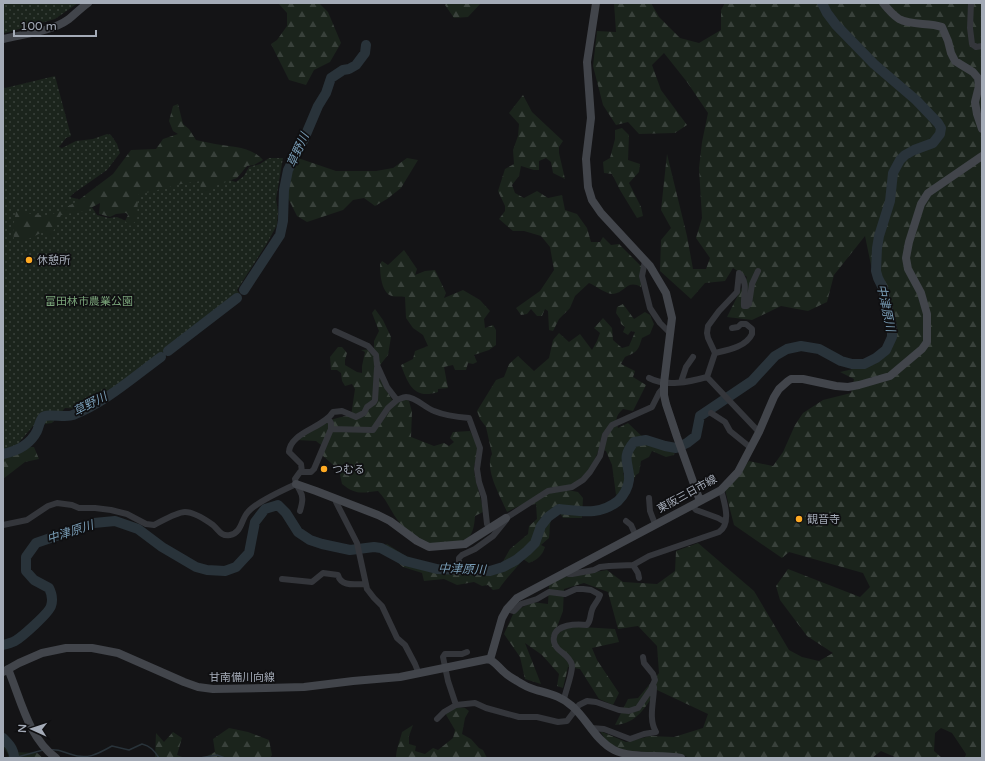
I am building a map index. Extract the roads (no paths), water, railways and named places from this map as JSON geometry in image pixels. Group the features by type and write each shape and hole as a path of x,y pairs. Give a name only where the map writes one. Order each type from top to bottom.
{"main road":[{"path":"3,39 53,27 69,19 88,3"},
{"path":"596,3 587,62 591,118 586,159 588,186 592,200 601,213 645,261 655,274 666,293 672,318 664,385 666,404 683,454 696,503"},
{"path":"883,3 897,18 905,22 930,24 942,27 948,41 951,54 955,61 973,72 978,78 979,86 975,102 982,129"},
{"name":"東阪三日市線","path":"490,660 502,618 507,609 518,598 635,534 721,490 738,472 759,432 774,397 779,389 788,381 791,379 803,378 836,386 848,387 859,385 890,376 922,349 927,342 927,314 921,293 908,269 906,258 918,212 924,198 928,193 982,156"},
{"path":"296,484 390,521 416,541 429,547 464,544 473,540 506,518"},
{"name":"甘南備川向線","path":"5,670 42,653 61,649 101,649 118,653 191,685 213,689 304,687 400,677 485,659 490,660"},
{"path":"490,660 504,672 524,685 534,690 564,698 576,709 604,744 615,751 628,754 671,756 681,758"},
{"path":"5,670 29,723 41,744 54,757"}],"street":[{"path":"971,3 970,28 972,44 976,47 982,46"},
{"path":"645,261 642,276 650,308 660,323 670,333"},
{"path":"707,377 715,353 708,338 708,326 719,311 737,292 739,273 741,274 746,288 744,306 749,304 752,284 758,272"},
{"path":"715,353 746,342 752,334 752,329 746,324 741,324 738,327 732,328"},
{"path":"302,472 301,464 289,452 289,448 296,439 328,418 333,412 342,411 359,416 364,413 367,407 374,402 377,365 376,355 368,346 336,331"},
{"path":"681,382 686,367 693,357"},
{"path":"377,365 387,387 397,400"},
{"path":"707,377 759,432"},
{"path":"649,378 664,385 694,381 707,377"},
{"path":"457,568 459,565 459,558 462,554 475,549 493,536 506,518 548,491 572,487 583,480 600,456 605,434 612,425 652,407 664,385"},
{"path":"331,429 373,430 388,408 397,400 407,397 433,411 450,416 469,418 480,448 477,469 479,482 484,497 487,524 489,528"},
{"path":"711,413 725,422 728,428 751,448"},
{"path":"300,511 302,494 295,482 297,476 302,472 311,472 314,469 331,429 331,423 328,418"},
{"path":"725,433 735,435"},
{"path":"3,525 27,520 48,506 57,503 72,505 78,508 95,508 122,513 150,525 154,525 181,513 192,513 209,523 219,533 230,535 239,530 246,515 252,508 296,484"},
{"path":"566,571 569,574 572,574 594,570 600,567 633,565 649,556 719,532 722,530 725,522 726,509 721,490"},
{"path":"649,498 650,511 655,524"},
{"path":"337,499 336,502 357,543 365,584 371,594 382,606 397,638 405,645 416,664 418,674"},
{"path":"696,503 696,510 725,522"},
{"path":"626,521 631,525 635,534"},
{"path":"633,565 639,578"},
{"path":"282,580 312,582 323,573 329,573 338,575 342,582 348,584 365,584"},
{"path":"507,609 514,611 522,604 538,599 549,592 565,594 576,589 583,589 590,590 600,595 598,602 592,607 589,622 586,625 569,625 559,629 554,635 554,641 557,648 570,660 572,667 564,698"},
{"path":"456,705 443,657 445,654 462,654 467,652"},
{"path":"437,719 444,712 456,705 475,703 486,708 519,717 538,717 558,722 567,721 583,702 591,701 619,710 633,710 638,708 655,680 653,674 644,663 643,657"},
{"path":"591,728 604,729 630,739 656,732 652,722 654,687 652,686"}],"waterway":[{"name":"中津原川","path":"3,645 15,641 23,635 41,619 51,606 52,597 49,588 34,580 26,571 26,557 36,543 94,523 115,521 138,529 162,547 196,567 207,570 225,571 236,567 249,553 255,522 265,509 278,505 286,513 298,532 310,540 322,544 350,550 374,547 381,548 405,561 437,569 490,571 503,567 516,560 527,551 535,543 541,526 548,517 559,509 597,511 611,506 618,501 625,491 629,480 627,453 634,442 646,440 676,448 687,443 696,436 700,416 752,381 775,356 787,349 801,346 819,349 841,361 852,364 864,364 876,358 886,350 892,337 892,327 883,288 876,271 879,236 890,201 893,173 900,160 905,155 933,143 940,134 941,128 916,100 874,64 836,25 822,3"},
{"name":"草野川","path":"244,290 280,235 283,221 284,190 288,170 304,139 318,106 326,93 331,78 343,70 349,69 356,65 365,53 366,45"},
{"name":"草野川","path":"168,351 237,298"},
{"name":"草野川","path":"3,454 23,447 27,444 37,431 43,417 49,415 70,416 96,404 161,357"},
{"name":"中津原川","path":"3,738 12,749 14,758"},
{"path":"51,750 58,750 81,757 91,756 112,746 129,750 142,744 152,749 159,758"},
{"path":"14,758 43,750"},
{"path":"200,758 217,755 225,758"}],"place":[{"name":"休憩所","path":"29,260"},
{"name":"つむる","path":"324,469"},
{"name":"観音寺","path":"799,519"}],"park label":[{"name":"富田林市農業公園","path":"89,301"}]}
